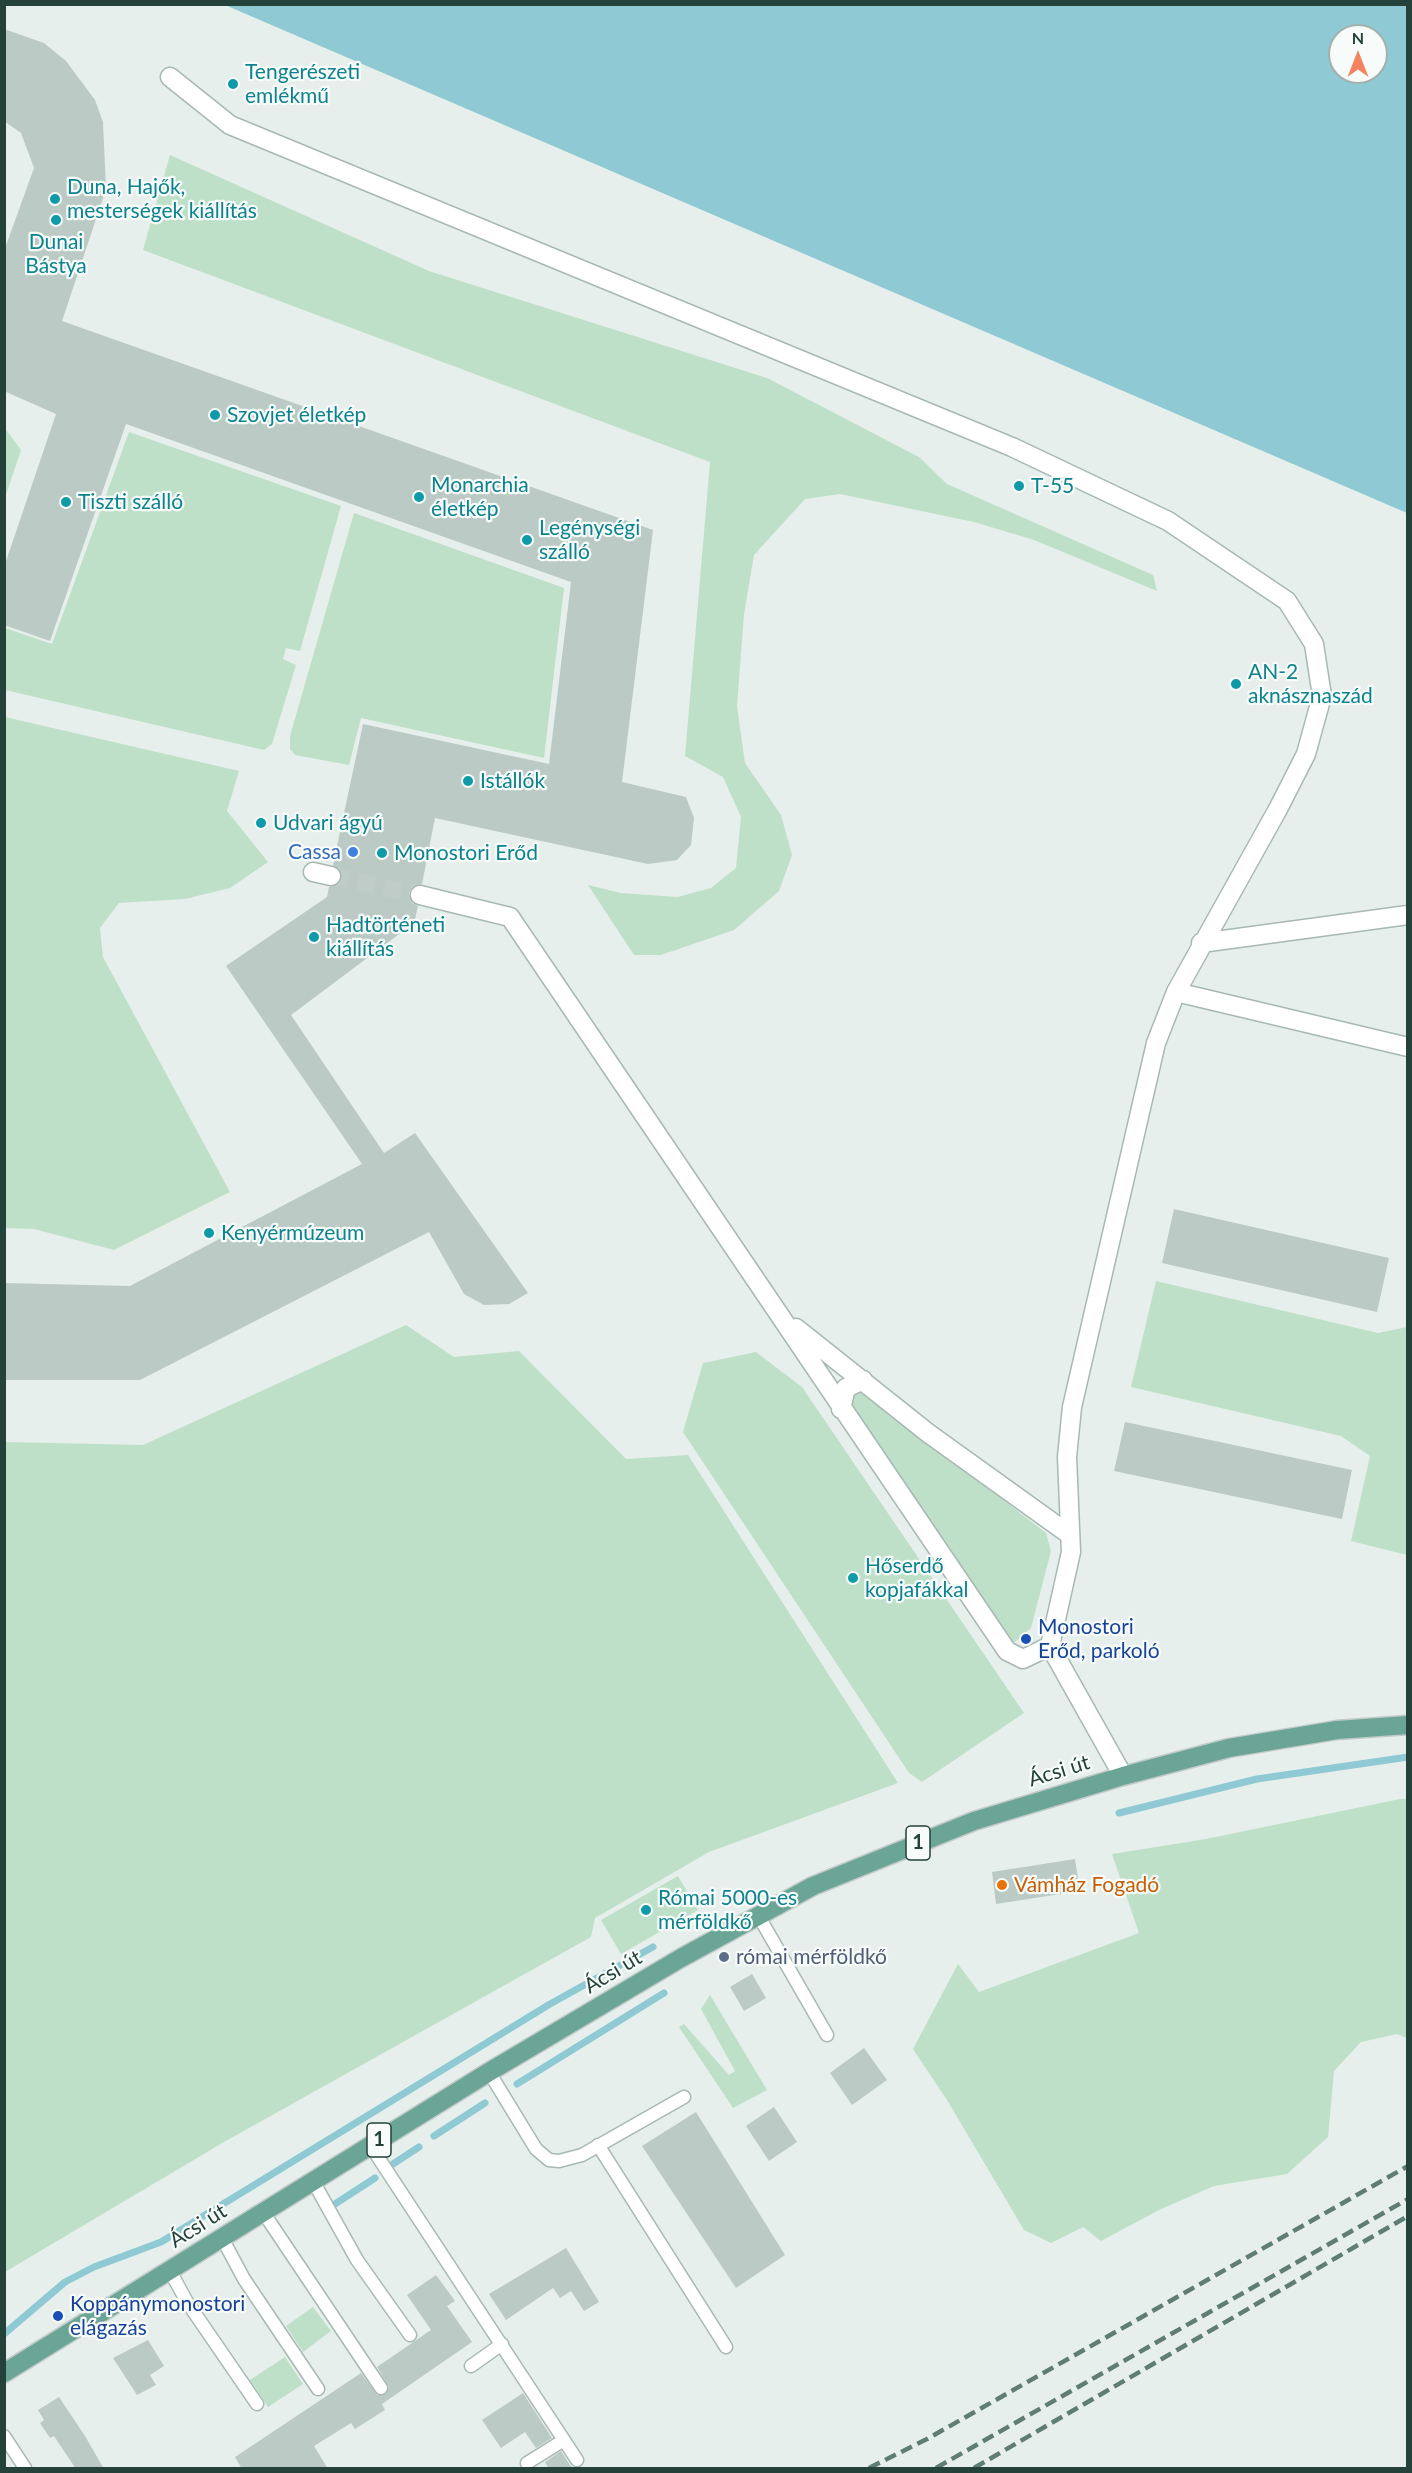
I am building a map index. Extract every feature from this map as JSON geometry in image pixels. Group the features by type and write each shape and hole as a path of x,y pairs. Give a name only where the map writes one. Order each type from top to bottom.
{"main road":[{"name":"Ácsi út","path":"4,2373 489,2072 758,1915 823,1882 974,1821 1123,1776 1228,1748 1337,1730 1407,1725"}],"street":[{"path":"170,77 230,125 1012,447 1168,521 1287,601 1314,644 1322,696 1306,754 1278,809 1201,943 1176,992 1156,1043 1072,1407 1067,1456 1071,1552 1050,1646 1123,1776"},
{"path":"313,872 331,876"},
{"path":"420,896 510,917 785,1319 841,1408 1007,1651 1023,1659 1050,1646"},
{"path":"1201,943 1407,915"},
{"path":"1176,992 1407,1047"},
{"path":"785,1319 928,1433 1070,1535"},
{"path":"841,1408 846,1388 863,1380"}],"lane":[{"path":"758,1915 827,2035"},
{"path":"489,2072 543,2157 559,2161 568,2160 598,2145 684,2097"},
{"path":"370,2145 577,2460"},
{"path":"598,2145 726,2347"},
{"path":"313,2181 357,2260 410,2335"},
{"path":"263,2212 381,2388"},
{"path":"222,2238 244,2279 318,2389"},
{"path":"170,2271 187,2302 257,2404"},
{"path":"471,2366 502,2344"},
{"path":"4,2436 25,2469"},
{"path":"527,2463 564,2440"}],"green space":[{"path":"170,155 429,271 767,378 919,457 947,484 1153,575 1157,591 1034,540 974,522 840,494 805,499 754,555 744,614 737,706 745,763 781,815 792,855 779,891 734,930 661,955 634,955 588,885 621,893 678,897 711,888 736,868 741,817 723,777 685,756 710,462 143,250"},
{"path":"4,428 21,450 5,498"},
{"path":"129,432 341,506 300,651 286,648 283,659 296,665 272,744 264,750 5,690 5,628 52,644"},
{"path":"354,513 564,588 544,758 361,718 349,765 295,755 290,749 290,736"},
{"path":"5,717 239,771 227,811 268,862 230,888 185,899 119,903 100,928 103,957 230,1192 114,1250 34,1229 5,1228"},
{"path":"1156,1281 1378,1333 1407,1327 1407,1555 1351,1541 1370,1456 1341,1436 1131,1387"},
{"path":"406,1325 454,1357 519,1351 626,1459 688,1455 898,1783 709,1852 595,1918 591,1937 224,2142 5,2272 5,1442 143,1445"},
{"path":"756,1352 802,1387 1024,1713 922,1782 909,1773 683,1432 703,1363"},
{"path":"857,1387 1046,1533 1051,1551 1031,1628 1015,1642 1007,1639 847,1402"},
{"path":"1408,1799 1407,2038 1397,2034 1361,2042 1334,2071 1328,2137 1287,2174 1214,2186 1159,2210 1101,2241 1083,2227 1051,2243 1024,2230 947,2100 913,2049 958,1964 979,1992 1139,1933 1112,1854 1206,1839"},
{"path":"678,1876 698,1910 621,1954 601,1920"},
{"path":"710,1995 767,2090 733,2108 679,2027 684,2024 729,2075 735,2071 701,2009"},
{"path":"313,2307 331,2331 303,2352 286,2326"},
{"path":"285,2357 303,2384 268,2407 250,2380"}],"water":[{"path":"225,5 1407,5 1407,513"}],"building":[{"name":"Monostori Erőd","path":"4,29 44,43 66,61 95,100 103,122 106,189 62,321 653,530 622,782 686,797 694,818 691,845 677,860 648,864 435,818 422,884 412,887 409,893 412,903 418,906 414,923 291,1015 384,1153 415,1133 528,1293 509,1304 484,1305 464,1294 429,1232 140,1380 4,1380 4,1283 130,1286 362,1164 226,966 327,897 329,887 340,883 341,872 333,865 363,724 549,764 571,582 126,424 50,641 4,625 4,567 56,414 4,391 4,251 34,168 21,133 4,121"},
{"path":"1174,1209 1389,1258 1377,1312 1162,1263"},
{"path":"1125,1422 1352,1470 1342,1519 1114,1471"},
{"path":"1075,1859 1080,1891 996,1904 992,1872"},
{"path":"752,1974 766,1998 744,2011 730,1987"},
{"path":"864,2048 887,2080 852,2105 830,2073"},
{"path":"774,2107 797,2142 769,2161 746,2126"},
{"path":"696,2112 785,2255 736,2288 642,2146"},
{"path":"566,2248 599,2302 584,2311 571,2291 560,2298 553,2288 506,2320 489,2294"},
{"path":"436,2275 455,2301 447,2306 472,2342 382,2404 385,2410 355,2429 351,2423 314,2446 328,2469 242,2469 235,2457 361,2373 377,2395 386,2394 389,2387 377,2367 431,2330 407,2295"},
{"path":"148,2340 164,2366 150,2375 156,2385 137,2395 113,2358"},
{"path":"523,2393 552,2438 536,2448 525,2432 501,2448 482,2420"},
{"path":"59,2397 104,2469 76,2469 54,2436 50,2438 40,2423 44,2420 38,2410"},
{"path":"561,2451 574,2469 549,2469 545,2462"}],"waterway":[{"path":"1119,1813 1257,1779 1408,1757"},
{"path":"4,2334 65,2282 94,2267 161,2242 550,2004 653,1947"},
{"path":"517,2084 664,1993"},
{"path":"434,2136 485,2103"},
{"path":"393,2164 419,2147"},
{"path":"335,2204 375,2178"}],"tunnel":[{"path":"331,876 420,895"}],"railway":[{"path":"869,2468 927,2439 1408,2166"},
{"path":"936,2468 1408,2199"},
{"path":"974,2468 1408,2216"}],"place":[{"name":"Tengerészeti emlékmű","path":"233,84"},
{"name":"Duna, Hajők, mesterségek kiállítás","path":"55,199"},
{"name":"Dunai Bástya","path":"56,220"},
{"name":"Szovjet életkép","path":"215,415"},
{"name":"T-55","path":"1019,486"},
{"name":"Monarchia életkép","path":"419,497"},
{"name":"Tiszti szálló","path":"66,502"},
{"name":"Legénységi szálló","path":"527,540"},
{"name":"AN-2 aknásznaszád","path":"1236,684"},
{"name":"Istállók","path":"468,781"},
{"name":"Udvari ágyú","path":"261,823"},
{"name":"Cassa","path":"353,852"},
{"name":"Monostori Erőd","path":"382,853"},
{"name":"Hadtörténeti kiállítás","path":"314,937"},
{"name":"Kenyérmúzeum","path":"209,1233"},
{"name":"Hőserdő kopjafákkal","path":"853,1578"},
{"name":"Monostori Erőd, parkoló","path":"1026,1639"},
{"name":"Vámház Fogadó","path":"1002,1885"},
{"name":"Római 5000-es mérföldkő","path":"646,1910"},
{"name":"római mérföldkő","path":"724,1957"},
{"name":"Koppánymonostori elágazás","path":"58,2316"}]}
